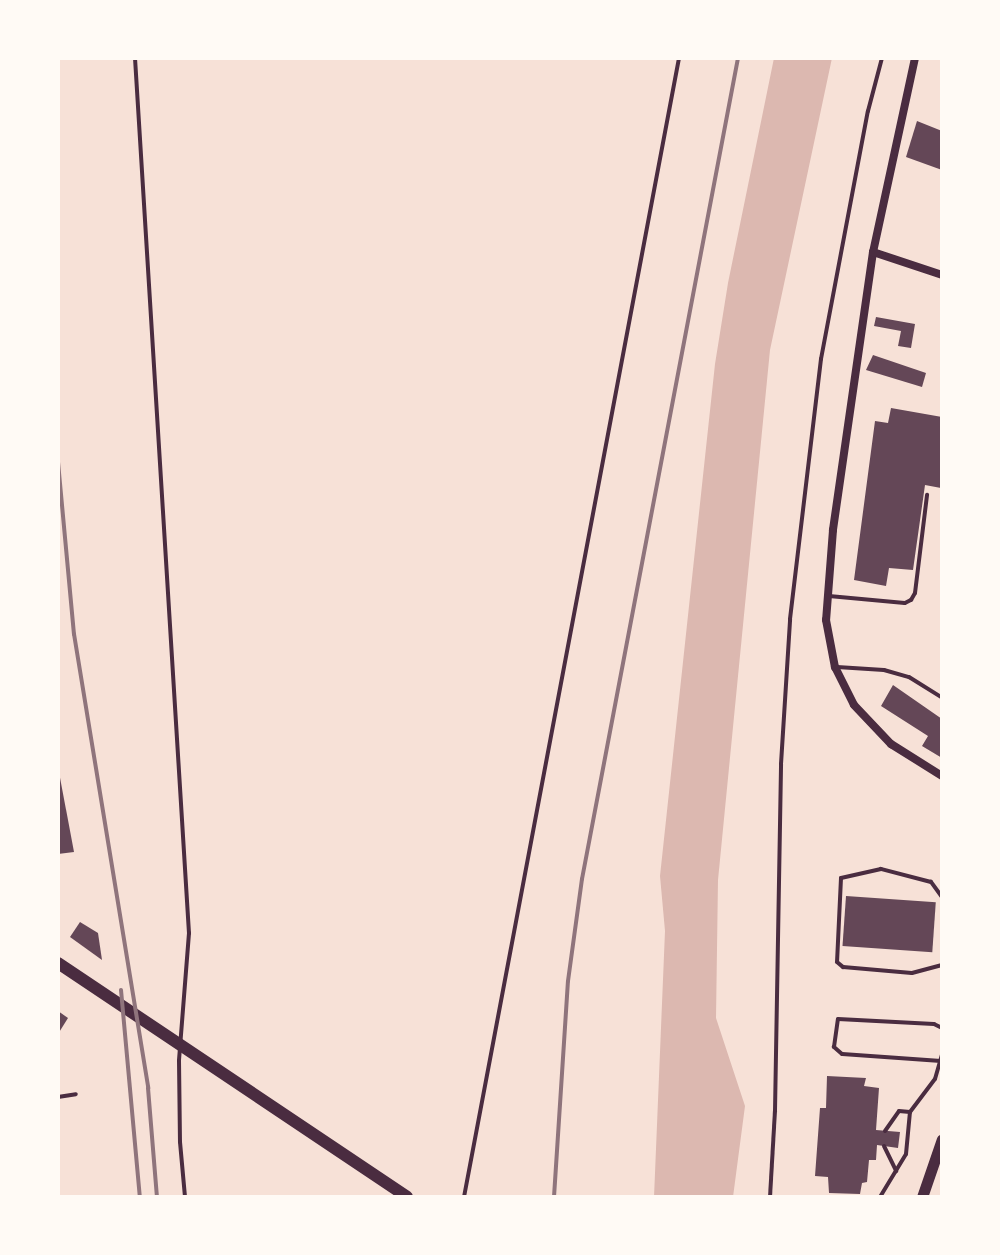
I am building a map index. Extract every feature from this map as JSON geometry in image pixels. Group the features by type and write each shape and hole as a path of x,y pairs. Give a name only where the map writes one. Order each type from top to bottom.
{"main road":[{"path":"58,963 407,1197"},
{"path":"922,1197 938,1167 942,1139"}],"street":[{"path":"915,58 873,252 826,620 835,667 857,710 891,744 942,776"},
{"path":"873,252 942,275"}],"lane":[{"path":"135,58 189,933 179,1061 180,1142 185,1197"},
{"path":"464,1197 679,58"},
{"path":"770,1197 775,1111 781,764 790,619 821,359 865,125 882,58"},
{"path":"827,596 905,603 911,600 927,495"},
{"path":"835,667 884,670 909,677 942,698"},
{"path":"942,897 931,882 881,869 841,878 837,962 843,967 912,973 942,965"},
{"path":"941,1061 842,1054 834,1047 838,1019 934,1024 942,1028"},
{"path":"880,1197 906,1154 910,1112 935,1079 942,1054"},
{"path":"58,1097 76,1094"},
{"path":"885,1131 899,1111 910,1112"},
{"path":"884,1146 896,1171"}],"shaded area":[{"path":"774,58 832,58 770,350 718,880 716,1018 745,1106 733,1197 654,1197 665,931 660,876 715,364 728,283"}],"building":[{"path":"917,121 942,131 942,170 906,157"},
{"path":"876,317 915,324 911,348 898,346 901,331 874,326"},
{"path":"873,355 926,373 922,387 866,370"},
{"path":"891,408 942,417 942,476 941,488 925,485 913,570 889,568 886,586 854,580 875,421 888,423"},
{"path":"893,685 942,719 942,758 922,746 928,736 881,706"},
{"path":"58,767 74,852 58,854"},
{"path":"846,896 936,902 932,952 843,946"},
{"path":"80,922 98,933 102,960 70,937"},
{"path":"58,1011 68,1018 58,1034"},
{"path":"827,1076 866,1078 864,1086 879,1088 876,1130 900,1132 898,1148 877,1145 876,1160 869,1160 867,1182 862,1183 860,1194 829,1193 828,1177 815,1176 820,1108 826,1108"}],"railway":[{"path":"554,1197 568,981 582,879 738,58"},
{"path":"58,462 74,634 148,1088 157,1197"},
{"path":"121,990 140,1197"}]}
